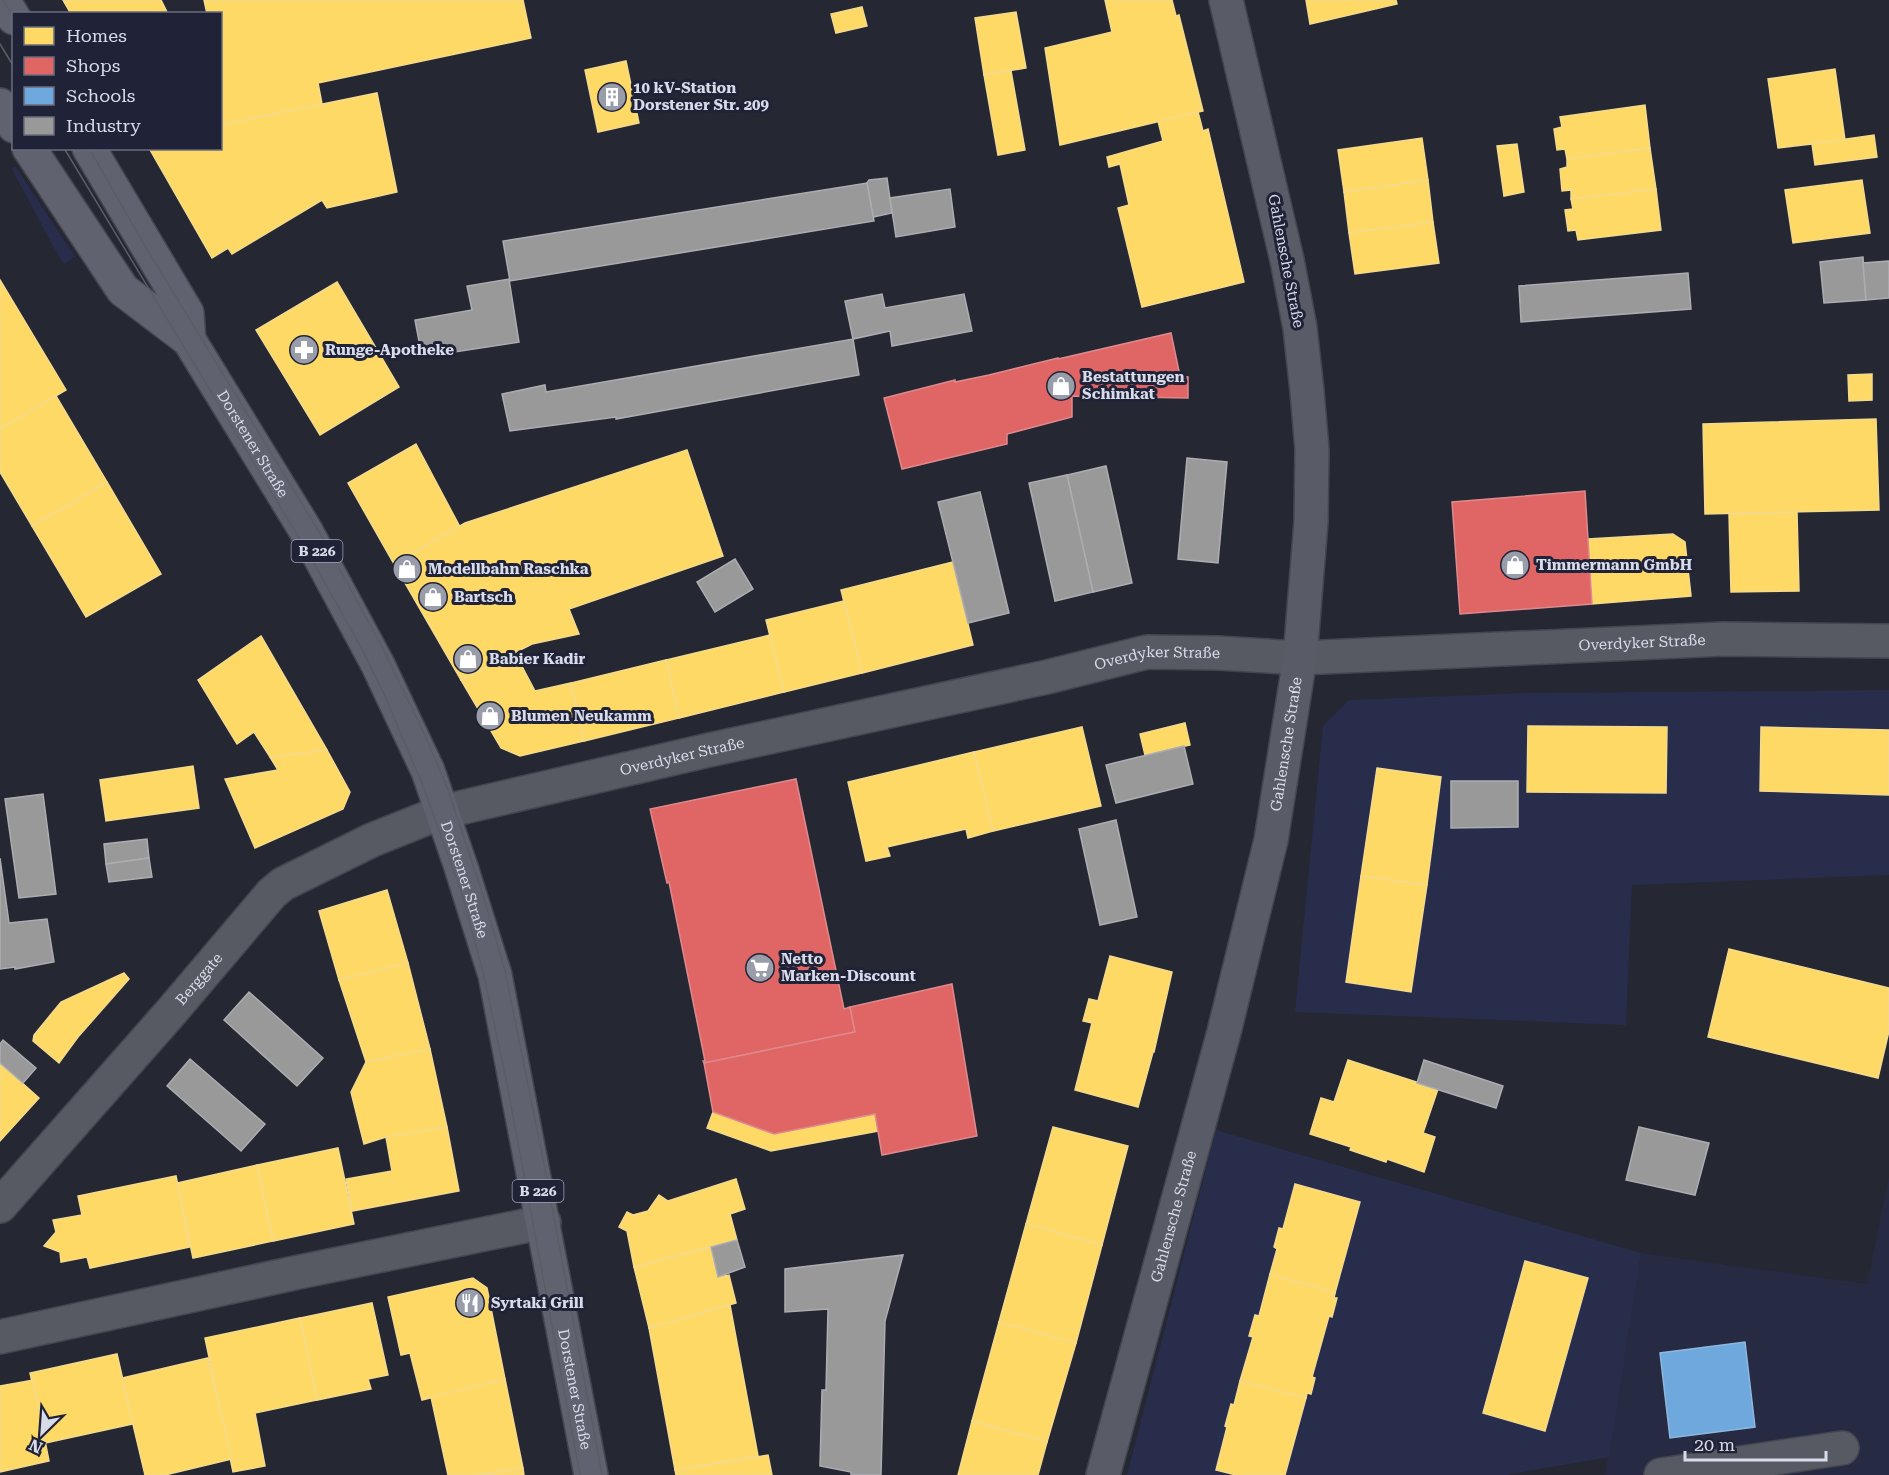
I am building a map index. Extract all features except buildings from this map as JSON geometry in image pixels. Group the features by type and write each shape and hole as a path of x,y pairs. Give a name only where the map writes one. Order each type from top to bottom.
{"main road":[{"path":"3,0 12,15"},
{"path":"0,105 12,123"},
{"name":"Dorstener Straße","path":"30,150 123,290 189,340 306,531 378,665 428,771 495,975 591,1475"},
{"name":"Dorstener Straße","path":"90,150 187,313 189,340"}],"street":[{"name":"Gahlensche Straße","path":"1103,1475 1224,1032 1271,840 1300,658 1311,522 1312,450 1300,328 1287,260 1226,0"},
{"name":"Overdyker Straße","path":"442,812 709,750 1047,677 1147,652 1300,658 1724,639 1889,640"},
{"name":"Berggate","path":"0,1206 172,1011 272,893 283,884 372,840 442,812"},
{"path":"0,1337 544,1222"},
{"path":"1661,1475 1842,1448"}],"shaded area":[{"path":"15,166 75,257 64,264 12,169"},
{"path":"1889,690 1889,875 1632,885 1626,1025 1295,1012 1323,726 1349,700 1526,693"},
{"path":"1216,1130 1641,1253 1609,1457 1506,1475 1127,1475"},
{"path":"1889,1177 1889,1475 1605,1475 1641,1253 1867,1284"}],"tram line":[{"path":"3,0 12,15"},
{"path":"0,44 12,64"},
{"path":"65,150 307,551 362,649 385,696 423,786 461,891 483,972 506,1079 580,1475"},
{"path":"90,150 139,236 321,535 381,645 424,733 447,787 483,895 505,971 544,1164 602,1475"}],"place":[{"name":"10 kV-Station Dorstener Str. 209","path":"612,97"},
{"name":"Runge-Apotheke","path":"304,350"},
{"name":"Bestattungen Schimkat","path":"1061,386"},
{"name":"Timmermann GmbH","path":"1515,565"},
{"name":"Modellbahn Raschka","path":"407,569"},
{"name":"Bartsch","path":"433,597"},
{"name":"Babier Kadir","path":"468,659"},
{"name":"Blumen Neukamm","path":"490,716"},
{"name":"Netto Marken-Discount","path":"760,968"},
{"name":"Syrtaki Grill","path":"470,1303"}]}
